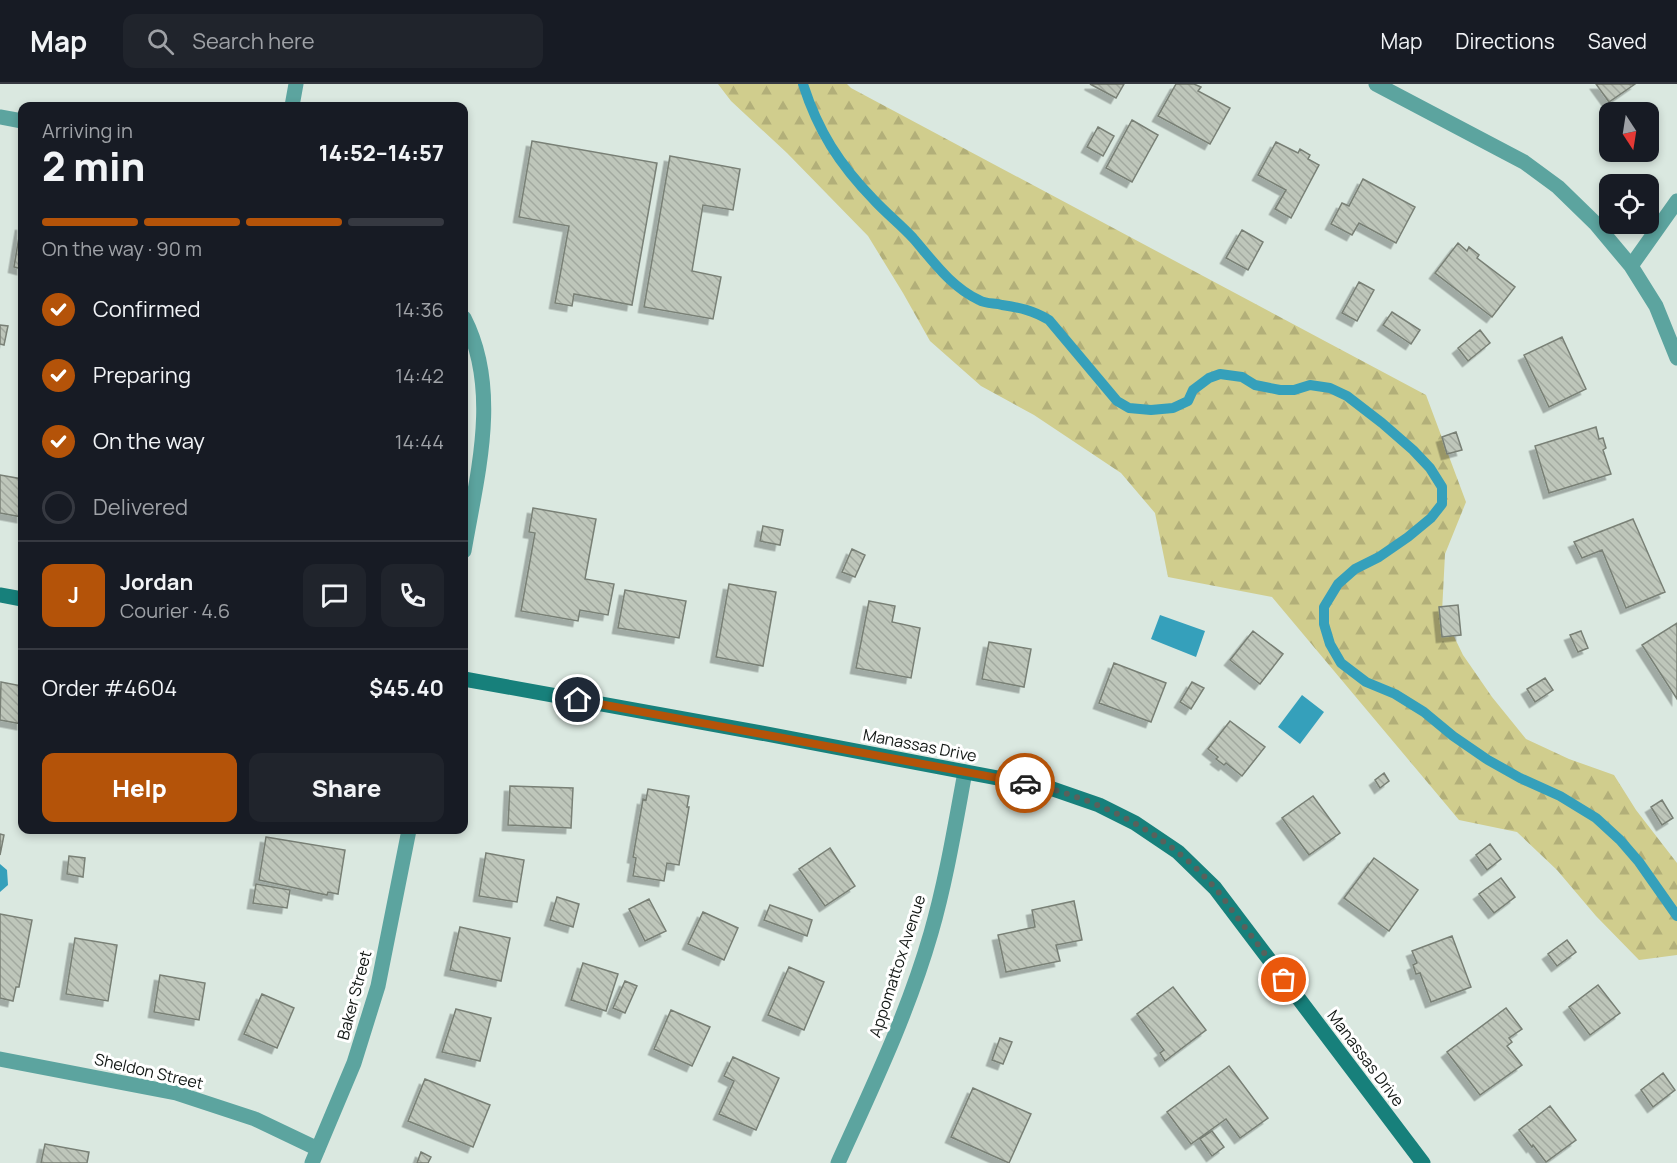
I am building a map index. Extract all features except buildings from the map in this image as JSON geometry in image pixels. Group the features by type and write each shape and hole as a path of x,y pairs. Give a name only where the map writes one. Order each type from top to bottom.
{"main road":[{"path":"0,595 18,598"},
{"name":"Manassas Drive","path":"468,680 1050,788 1099,805 1136,823 1178,852 1215,888 1423,1163"}],"street":[{"path":"293,102 296,84"},
{"path":"1376,84 1524,162 1557,187 1587,216 1631,266 1656,306 1677,358"},
{"path":"0,117 18,120"},
{"path":"1631,266 1677,201"},
{"path":"468,326 477,353 484,416 479,467 468,528"},
{"name":"Appomattox Avenue","path":"838,1163 901,1022 931,933 950,854 965,772"},
{"name":"Baker Street","path":"315,1156 354,1063 378,986 408,834"},
{"name":"Sheldon Street","path":"0,1059 176,1093 255,1119 315,1156"}],"green space":[{"path":"718,84 847,84 1426,395 1466,502 1445,554 1442,612 1463,655 1492,697 1526,739 1569,759 1614,775 1636,810 1677,863 1677,955 1639,960 1596,916 1557,870 1517,832 1459,820 1272,597 1168,577 1155,513 1121,473 1034,415 981,386 930,341 868,236 787,153 731,101"}],"water":[{"path":"1160,615 1205,631 1196,657 1151,639"},
{"path":"1302,695 1324,712 1300,744 1278,727"},
{"path":"0,864 7,870 8,885 0,892"}],"waterway":[{"path":"803,84 823,132 840,160 862,187 913,238 943,273 969,295 982,301 1026,310 1049,320 1117,401 1129,408 1151,410 1173,408 1188,401 1193,390 1209,378 1220,374 1242,377 1255,385 1280,390 1294,390 1310,385 1330,388 1347,396 1413,450 1430,468 1442,487 1442,504 1431,518 1408,537 1379,557 1355,569 1338,584 1324,607 1324,624 1330,644 1341,663 1366,682 1395,694 1424,712 1488,760 1560,796 1596,818 1639,862 1677,916"}],"way so far":[{"path":"1025,783 1050,788 1099,805 1136,823 1178,852 1215,888 1284,980"}],"route":[{"path":"578,700 1025,783"}]}
